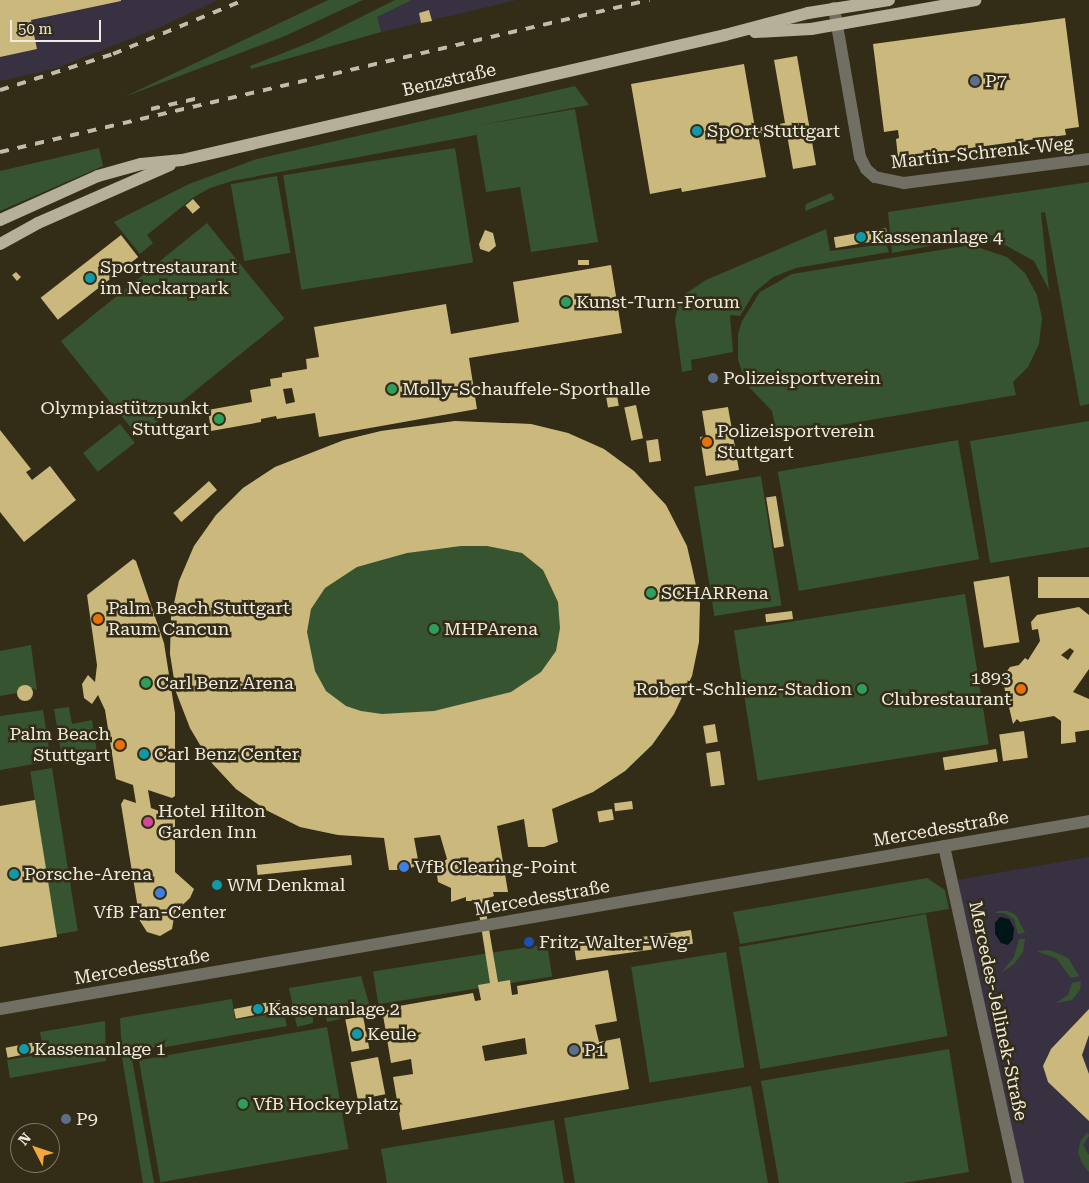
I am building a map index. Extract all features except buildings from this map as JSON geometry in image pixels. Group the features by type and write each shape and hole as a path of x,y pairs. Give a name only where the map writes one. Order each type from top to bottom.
{"main road":[{"name":"Benzstraße","path":"0,220 98,176 141,164 182,160 725,35 834,8 889,0"},
{"name":"Benzstraße","path":"725,35 837,24 975,0"},
{"name":"Benzstraße","path":"0,244 38,223 182,160"}],"street":[{"name":"Martin-Schrenk-Weg","path":"834,8 860,157 866,169 880,180 904,183 1089,159"},
{"name":"Mercedesstraße","path":"0,1009 1089,821"},
{"name":"Mercedes-Jellinek-Straße","path":"944,846 1018,1183"}],"shaded area":[{"path":"0,0 218,0 156,29 54,69 0,81"},
{"path":"412,0 517,0 381,32 376,17"},
{"path":"1089,857 1089,1183 1024,1183 957,880"},
{"path":"1000,917 1009,919 1014,928 1013,939 1008,945 1001,943 995,934 995,923"}],"green space":[{"path":"328,0 363,0 285,36 124,97"},
{"path":"395,0 412,0 377,17 381,32 251,69 250,66 311,42"},
{"path":"575,86 589,105 475,126 575,109 598,242 531,252 520,187 486,192 476,132 476,135 232,181 210,188 194,197 147,235 153,243 140,254 114,222 189,184 257,159"},
{"path":"99,148 103,166 0,211 0,171"},
{"path":"455,148 473,263 301,290 283,175"},
{"path":"277,176 291,253 244,261 231,184"},
{"path":"1089,182 1089,404 1080,406 1045,212 1041,213 1049,290 1034,261 1005,245 968,239 892,253 888,212"},
{"path":"831,193 835,199 805,211 806,204"},
{"path":"207,223 284,319 138,437 61,341"},
{"path":"826,229 830,251 886,244 889,252 796,268 773,277 754,293 740,316 730,315 733,352 691,360 692,370 682,372 675,320 678,305 685,294 706,280"},
{"path":"971,245 1007,257 1025,273 1037,295 1042,318 1039,344 1028,367 1013,382 1016,395 777,436 772,411 746,384 738,360 738,334 742,321 760,292 792,274"},
{"name":"MHPArena","path":"455,421 531,424 568,433 604,449 678,530 692,566 698,603 674,714 652,745 625,771 593,792 523,819 487,828 413,838 338,835 300,827 266,810 236,789 209,760 190,728 170,654 171,617 179,581 194,546 216,515 243,488 275,467 344,440 381,431"},
{"path":"1089,421 1089,547 990,563 970,441"},
{"path":"120,424 135,443 98,472 83,453"},
{"path":"958,440 979,559 799,591 778,472"},
{"path":"761,476 781,605 714,616 694,487"},
{"name":"Robert-Schlienz-Stadion","path":"965,594 989,744 758,781 734,631"},
{"path":"31,645 37,690 23,685 18,693 0,696 0,651"},
{"path":"69,707 72,724 92,720 98,759 63,764 54,709"},
{"path":"43,710 51,761 0,770 0,716"},
{"path":"52,768 78,931 56,934 30,771"},
{"path":"927,878 945,890 949,909 740,944 733,912"},
{"path":"998,911 1008,911 1016,915 1025,933 1018,934 1014,919 1004,913 995,913 987,918"},
{"path":"926,914 948,1036 760,1069 739,947"},
{"path":"1019,939 1025,939 1023,952 1014,964 1001,973 1014,957"},
{"path":"547,944 552,977 378,1004 373,972"},
{"path":"1050,950 1068,958 1079,976 1071,978 1056,958 1036,951"},
{"path":"726,952 744,1068 649,1083 631,967"},
{"path":"361,976 370,1007 339,1013 340,1019 327,1022 325,1013 313,1015 313,1023 297,1027 289,988"},
{"path":"1081,981 1080,990 1072,1000 1056,1003 1068,995 1072,983"},
{"path":"232,999 235,1020 284,1012 287,1026 131,1053 154,1183 143,1183 122,1058 120,1018"},
{"path":"105,1021 106,1061 10,1078 7,1060 44,1054 40,1032"},
{"name":"VfB Hockeyplatz","path":"327,1027 349,1149 160,1182 139,1060"},
{"path":"949,1049 969,1172 903,1183 779,1183 761,1081"},
{"path":"751,1086 768,1183 575,1183 564,1118"},
{"path":"554,1120 564,1183 387,1183 381,1149"},
{"path":"1088,1132 1089,1136 1083,1145 1089,1155 1089,1172 1082,1163 1078,1152 1081,1140"}],"railway":[{"path":"0,90 113,54 244,0"},
{"path":"0,152 649,0"},
{"path":"151,109 203,97"}],"place":[{"name":"P7","path":"975,81"},
{"name":"SpOrt Stuttgart","path":"697,131"},
{"name":"Kassenanlage 4","path":"861,237"},
{"name":"Sportrestaurant im Neckarpark","path":"90,278"},
{"name":"Kunst-Turn-Forum","path":"566,302"},
{"name":"Polizeisportverein","path":"713,378"},
{"name":"Molly-Schauffele-Sporthalle","path":"392,389"},
{"name":"Olympiastützpunkt Stuttgart","path":"219,419"},
{"name":"Polizeisportverein Stuttgart","path":"707,442"},
{"name":"SCHARRena","path":"651,593"},
{"name":"Palm Beach Stuttgart Raum Cancun","path":"98,619"},
{"name":"MHPArena","path":"434,629"},
{"name":"Carl Benz Arena","path":"146,683"},
{"name":"Robert-Schlienz-Stadion","path":"862,689"},
{"name":"1893 Clubrestaurant","path":"1021,689"},
{"name":"Palm Beach Stuttgart","path":"120,745"},
{"name":"Carl Benz Center","path":"144,754"},
{"name":"Hotel Hilton Garden Inn","path":"148,822"},
{"name":"VfB Clearing-Point","path":"404,867"},
{"name":"Porsche-Arena","path":"14,874"},
{"name":"WM Denkmal","path":"217,885"},
{"name":"VfB Fan-Center","path":"160,893"},
{"name":"Fritz-Walter-Weg","path":"529,942"},
{"name":"Kassenanlage 2","path":"258,1009"},
{"name":"Keule","path":"357,1034"},
{"name":"Kassenanlage 1","path":"24,1049"},
{"name":"P1","path":"574,1050"},
{"name":"VfB Hockeyplatz","path":"243,1104"},
{"name":"P9","path":"66,1119"}]}
